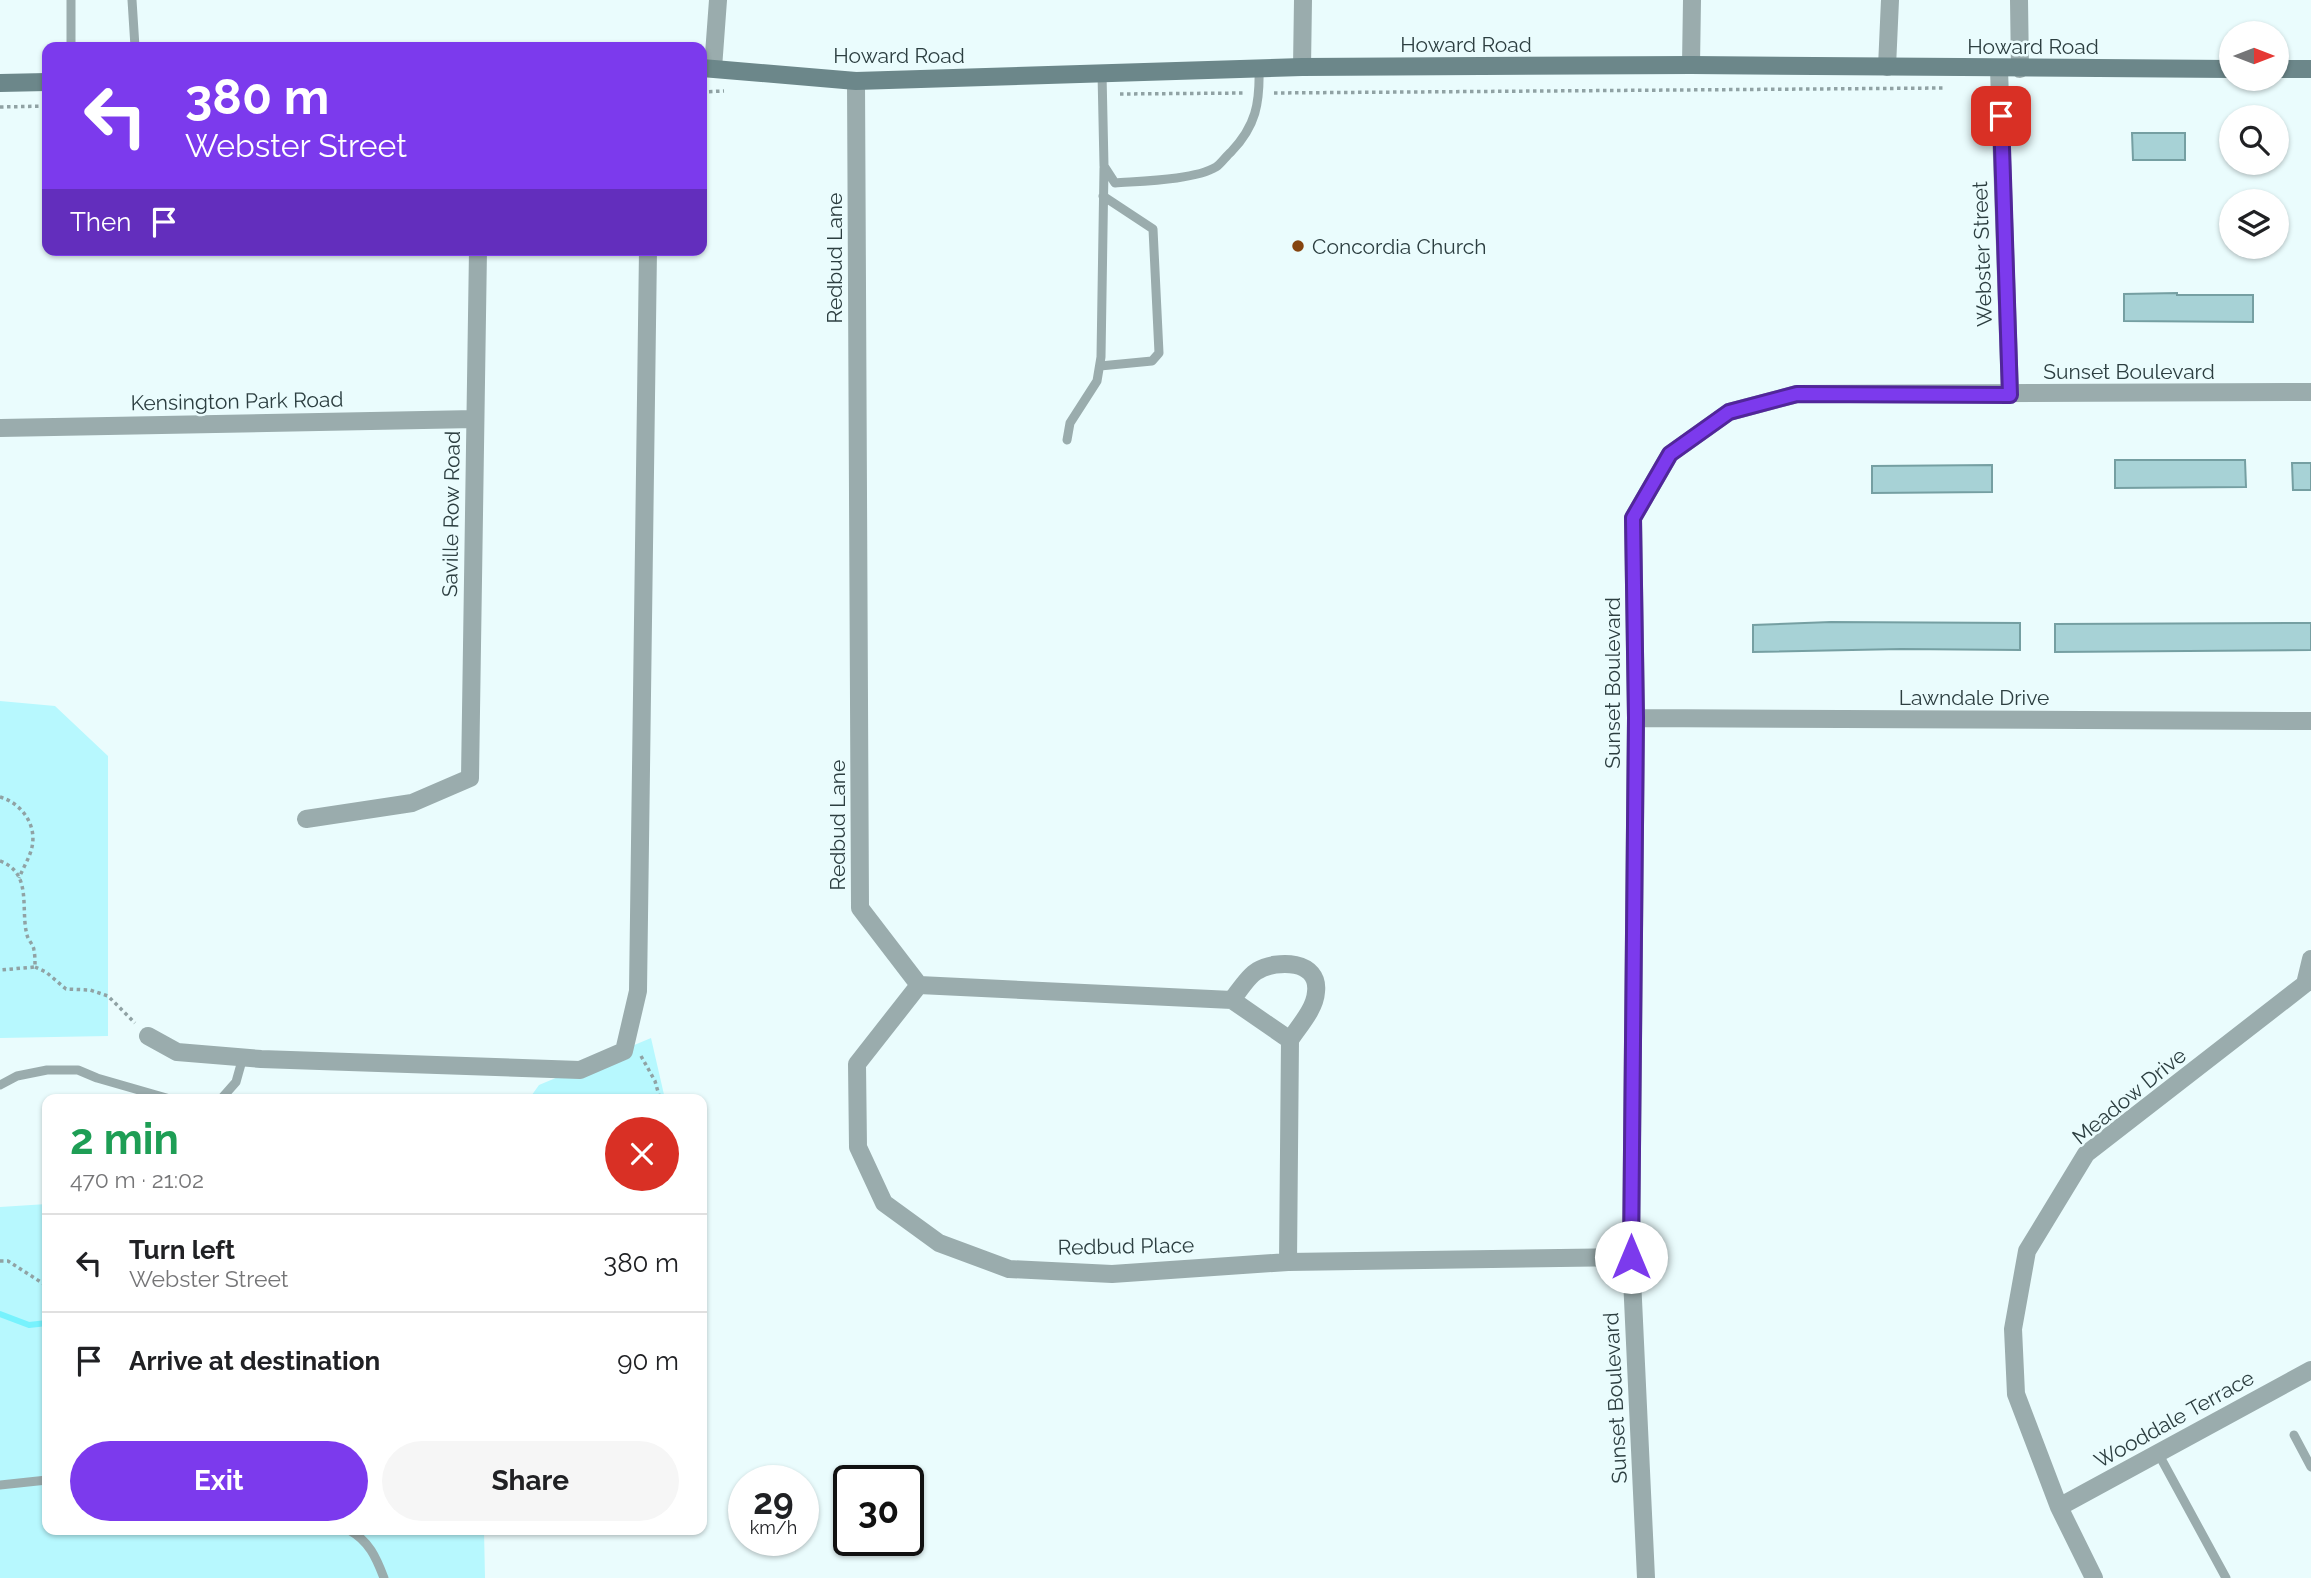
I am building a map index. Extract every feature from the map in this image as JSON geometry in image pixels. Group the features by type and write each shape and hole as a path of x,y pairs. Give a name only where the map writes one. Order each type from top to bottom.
{"street":[{"path":"707,68 718,0"},
{"path":"1302,67 1303,0"},
{"path":"1692,0 1692,65"},
{"path":"1888,67 1890,0"},
{"path":"2019,0 2020,69"},
{"name":"Howard Road","path":"707,68 856,81 1302,67 1692,65 2020,69 2219,77"},
{"name":"Webster Street","path":"1999,69 2010,395"},
{"path":"2289,74 2311,69"},
{"name":"Redbud Lane","path":"856,81 860,908 919,985"},
{"path":"0,83 42,82"},
{"name":"Saville Row Road","path":"306,819 412,803 470,778 478,256"},
{"path":"148,1036 177,1052 580,1070 624,1051 638,991 648,256"},
{"name":"Sunset Boulevard","path":"1646,1578 1631,1257 1636,718 1633,518 1670,454 1729,412 1797,394 2311,392"},
{"name":"Kensington Park Road","path":"0,428 475,419"},
{"name":"Lawndale Drive","path":"1636,718 2311,721"},
{"name":"Meadow Drive","path":"2094,1578 2059,1507 2016,1394 2013,1329 2027,1251 2086,1154 2305,984 2311,960"},
{"path":"1232,1000 1257,971 1286,962 1302,966 1315,979 1317,992 1309,1012 1290,1040 1288,1262"},
{"path":"919,985 1232,1000 1290,1040"},
{"name":"Redbud Place","path":"919,985 857,1064 858,1147 884,1203 939,1243 1009,1269 1112,1274 1288,1262 1631,1257"},
{"name":"Wooddale Terrace","path":"2059,1507 2311,1370"}],"lane":[{"path":"71,0 71,42"},
{"path":"132,0 135,42"},
{"path":"1104,166 1115,183 1181,177 1215,167 1240,142 1256,114 1260,93 1259,68"},
{"path":"1067,440 1070,423 1097,381 1100,366 1104,166 1102,73"},
{"path":"1100,366 1152,361 1159,353 1153,229 1103,196"},
{"path":"225,1094 236,1082 243,1057"},
{"path":"0,1085 17,1076 47,1070 78,1070 153,1094"},
{"path":"2294,1435 2311,1466"},
{"path":"2158,1453 2226,1578"},
{"path":"0,1485 42,1481"},
{"path":"358,1535 375,1554 384,1578"}],"path":[{"path":"1101,94 1958,88"},
{"path":"707,92 725,90"},
{"path":"0,107 42,106"},
{"path":"0,797 14,801 33,826 33,847 19,878"},
{"path":"0,861 12,866 19,878 26,905 27,934 34,951 34,967"},
{"path":"0,970 34,967 46,972 66,989 90,990 108,996 148,1036"},
{"path":"625,1042 637,1049 655,1080 659,1094"},
{"path":"0,1261 8,1261 42,1283"}],"shaded area":[{"path":"0,701 55,706 108,756 108,1036 0,1038"},
{"path":"651,1038 664,1094 533,1094 539,1085"},
{"path":"42,1204 42,1535 484,1535 485,1578 0,1578 0,1207"}],"building":[{"path":"2132,133 2185,133 2185,160 2133,160"},
{"path":"2124,294 2253,295 2253,322 2124,321"},
{"path":"2115,460 2245,460 2246,487 2115,488"},
{"path":"2292,463 2311,463 2311,490 2293,490"},
{"path":"1992,465 1992,492 1872,493 1872,466"},
{"path":"1831,622 2020,623 2020,650 1753,652 1753,625"},
{"path":"2311,623 2311,650 2055,652 2055,624"}],"waterway":[{"path":"0,1314 29,1325 42,1324"}],"place":[{"name":"Concordia Church","path":"1298,246"}],"route":[{"path":"1631,1257 1636,718 1633,518 1670,454 1729,412 1797,394 2010,395 2001,116"}]}
